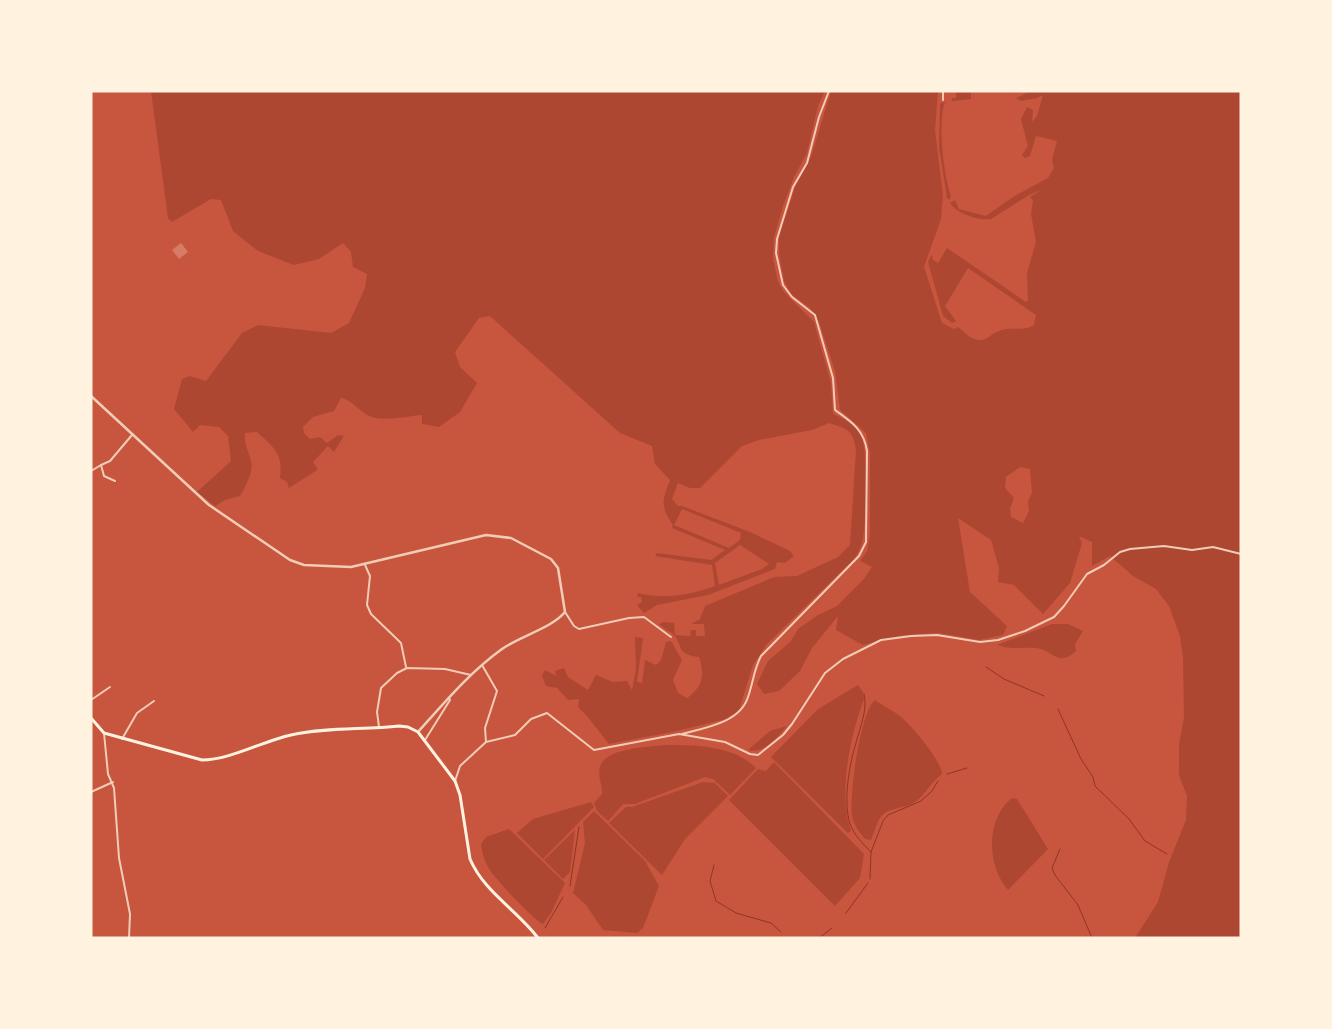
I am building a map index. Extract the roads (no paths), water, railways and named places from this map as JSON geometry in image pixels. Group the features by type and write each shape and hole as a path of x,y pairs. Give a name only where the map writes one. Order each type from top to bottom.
{"main road":[{"path":"91,718 104,733 192,758 209,760 292,735 408,727 418,732 425,740 455,782 460,795 470,859 474,870 483,882 538,938"}],"street":[{"path":"455,782 460,766 486,742 514,735 531,719 546,713 594,750 713,726 738,713 748,699 755,667 761,656 859,556 866,542 867,451 865,439 854,424 835,410 833,378 815,315 792,297 783,285 776,253 776,240 793,187 807,163 819,117 829,91"},
{"path":"943,91 943,100"},
{"path":"91,396 209,505 290,560 311,566 351,567 486,535 511,538 551,559 558,568 565,612 574,626 579,628 629,618 644,617 671,637"},
{"path":"91,471 110,461 132,435"},
{"path":"101,465 104,476 115,481"},
{"path":"679,734 725,742 750,754 758,754 782,735 792,724 825,673 843,659 881,640 937,635 980,642 998,640 1025,631 1047,621 1060,611 1087,574 1104,565 1120,552 1130,549 1164,546 1192,550 1213,546 1241,554"},
{"path":"365,565 370,576 367,605 371,614 401,643 406,668"},
{"path":"418,732 481,664 505,647 557,619 565,612"},
{"path":"481,664 497,691 485,728 486,742"},
{"path":"379,728 377,712 380,688 387,680 406,668 445,669 470,675"},
{"path":"91,700 110,687"},
{"path":"425,740 450,700 449,698"},
{"path":"122,739 137,713 154,701"},
{"path":"104,733 108,774 113,782 119,858 130,914 129,938"},
{"path":"91,792 113,782"}],"waterway":[{"path":"986,667 1004,679 1044,696"},
{"path":"864,694 864,712 851,762 847,804 850,824 859,839 871,852 870,879"},
{"path":"1058,709 1081,759 1093,777 1095,786 1129,819 1145,841 1167,854"},
{"path":"947,774 967,768"},
{"path":"871,852 883,821 888,815 921,801 932,791 938,781"},
{"path":"570,886 579,827"},
{"path":"1060,849 1052,868 1055,875 1078,905 1092,938"},
{"path":"714,865 710,881 716,901 736,913 771,923 781,932"},
{"path":"846,913 868,883"},
{"path":"545,928 563,897"},
{"path":"819,938 832,928"}]}
